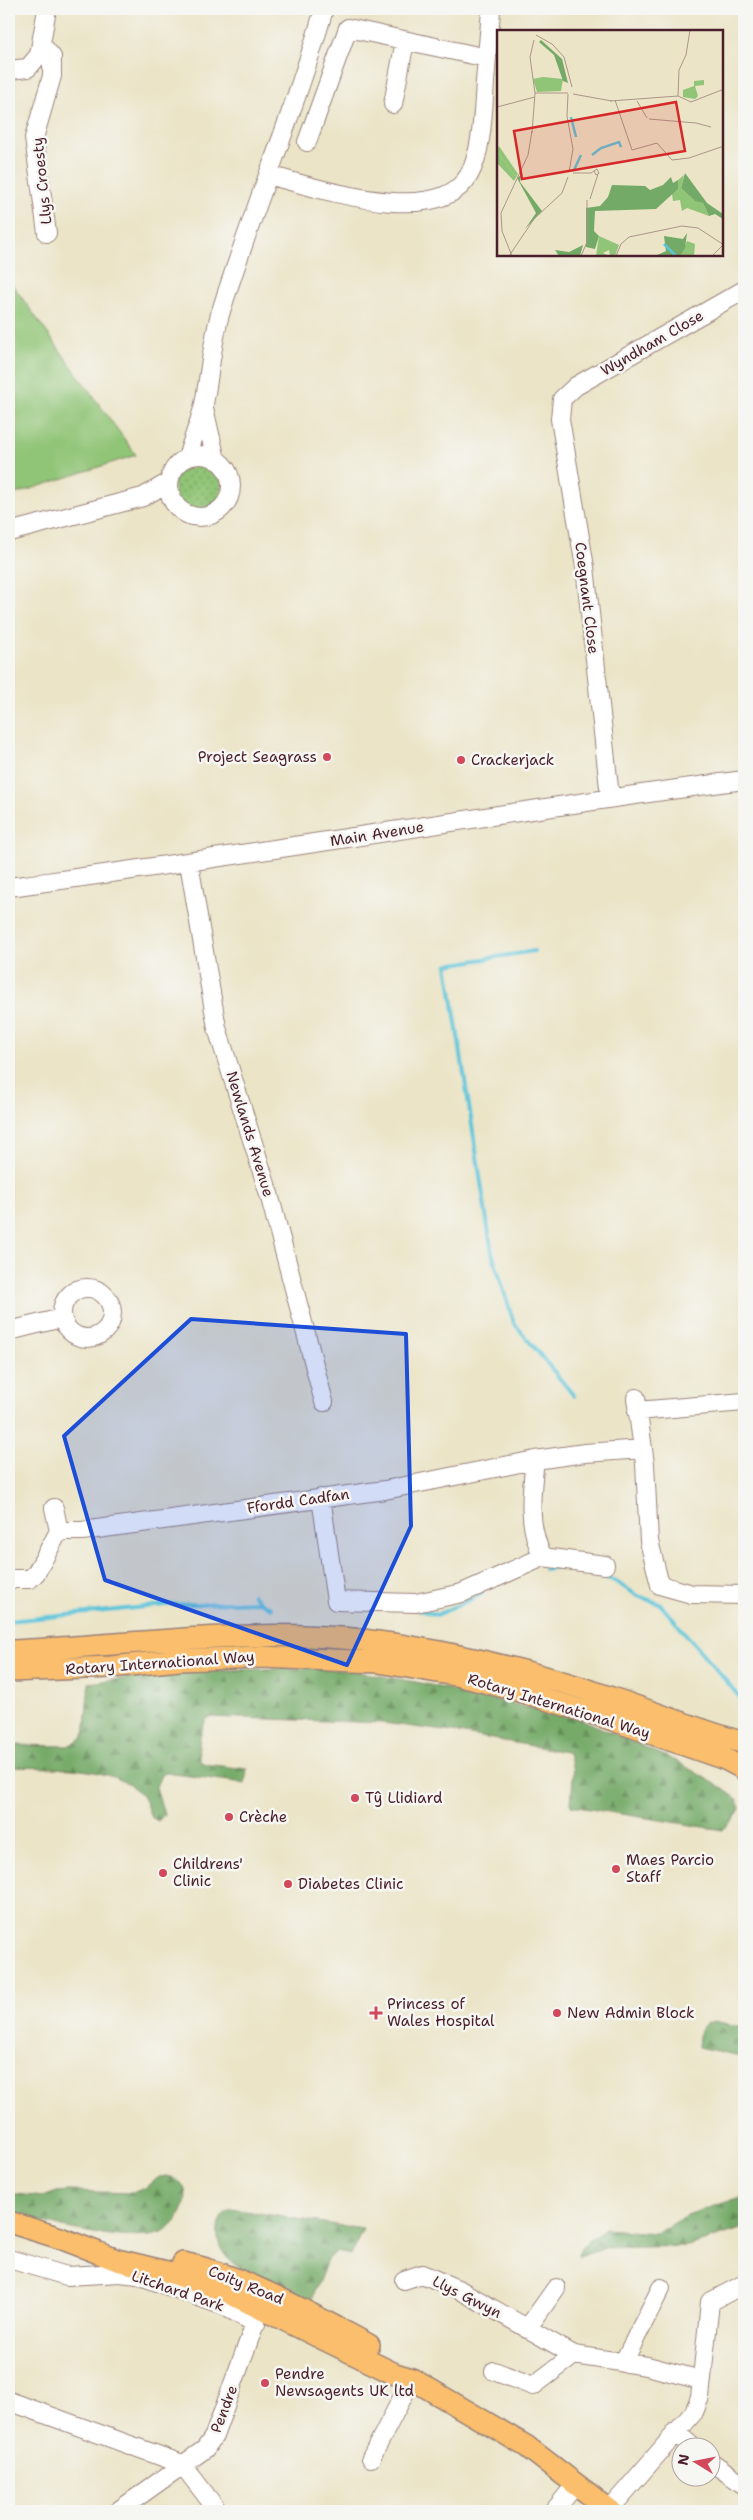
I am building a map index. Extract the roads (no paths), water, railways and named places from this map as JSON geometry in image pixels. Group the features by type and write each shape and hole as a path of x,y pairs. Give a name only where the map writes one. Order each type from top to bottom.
{"main road":[{"name":"Rotary International Way","path":"9,1651 243,1636 360,1640 474,1659 534,1674 744,1743"},
{"name":"Rotary International Way","path":"9,1671 111,1667 179,1660 262,1656 316,1657 378,1662 461,1676 512,1689 604,1717 719,1756 744,1769"},
{"name":"Coity Road","path":"9,2222 60,2238 189,2264 226,2275 261,2309 295,2305 401,2363 412,2379 526,2446 610,2510"}],"street":[{"path":"9,70 28,68 39,55 47,9"},
{"path":"187,458 204,405 210,355 220,314 303,79 324,9"},
{"path":"268,175 374,202 410,203 448,196 469,175 479,145 491,9"},
{"path":"307,142 348,28 487,58"},
{"path":"393,104 405,41"},
{"name":"Llys Croesty","path":"41,44 52,57 52,76 34,138 47,233"},
{"name":"Wyndham Close","path":"562,399 576,386 744,290"},
{"name":"Coegnant Close","path":"562,399 560,419 585,567 610,797"},
{"path":"204,405 216,460 229,475 230,491 225,505 217,512 198,517 188,515 176,505 170,492 170,482 176,468 187,458 196,455 216,460"},
{"path":"9,532 143,497 170,482"},
{"path":"143,497 176,505"},
{"name":"Main Avenue","path":"9,887 190,863 610,797 744,780"},
{"name":"Newlands Avenue","path":"190,863 217,1028 269,1194 324,1402"},
{"path":"9,1331 62,1318"},
{"path":"744,1402 637,1405 643,1449 649,1541 660,1585 692,1594 744,1595"},
{"name":"Ffordd Cadfan","path":"59,1531 82,1531 385,1490 535,1460 585,1453 643,1449"},
{"path":"535,1460 530,1502 536,1543 543,1557"},
{"path":"321,1498 336,1601 416,1603 462,1593 543,1557 605,1565"},
{"path":"9,1580 30,1578 36,1573 59,1531 54,1508"},
{"name":"Litchard Park","path":"9,2258 67,2276 120,2273 138,2275 224,2306 261,2309"},
{"name":"Llys Gwyn","path":"404,2280 422,2274 460,2290 574,2355 623,2363 701,2380"},
{"path":"610,2510 694,2412 700,2397 710,2302 744,2284"},
{"path":"528,2329 556,2288"},
{"path":"623,2363 661,2288"},
{"name":"Pendre","path":"118,2511 205,2449 214,2436 261,2309"},
{"path":"494,2371 533,2386 574,2355"},
{"path":"371,2458 412,2379"},
{"path":"9,2401 182,2464 218,2511"},
{"path":"675,2432 682,2438"},
{"path":"720,2468 744,2485"},
{"path":"554,2511 576,2484"}],"waterway":[{"path":"534,951 447,965 492,1253 514,1323 574,1396"},
{"path":"544,1569 557,1567"},
{"path":"583,1570 613,1580 638,1596 660,1604 744,1702"},
{"path":"417,1609 437,1615 482,1594"},
{"path":"253,1595 260,1602 271,1608"},
{"path":"9,1621 165,1605 260,1602"}],"place":[{"name":"Project Seagrass","path":"327,757"},
{"name":"Crackerjack","path":"461,760"},
{"name":"Tŷ Llidiard","path":"355,1798"},
{"name":"Crèche","path":"229,1817"},
{"name":"Maes Parcio Staff","path":"616,1869"},
{"name":"Childrens' Clinic","path":"163,1873"},
{"name":"Diabetes Clinic","path":"288,1884"},
{"name":"Princess of Wales Hospital","path":"376,2013"},
{"name":"New Admin Block","path":"557,2013"},
{"name":"Pendre Newsagents UK ltd","path":"265,2383"}]}
